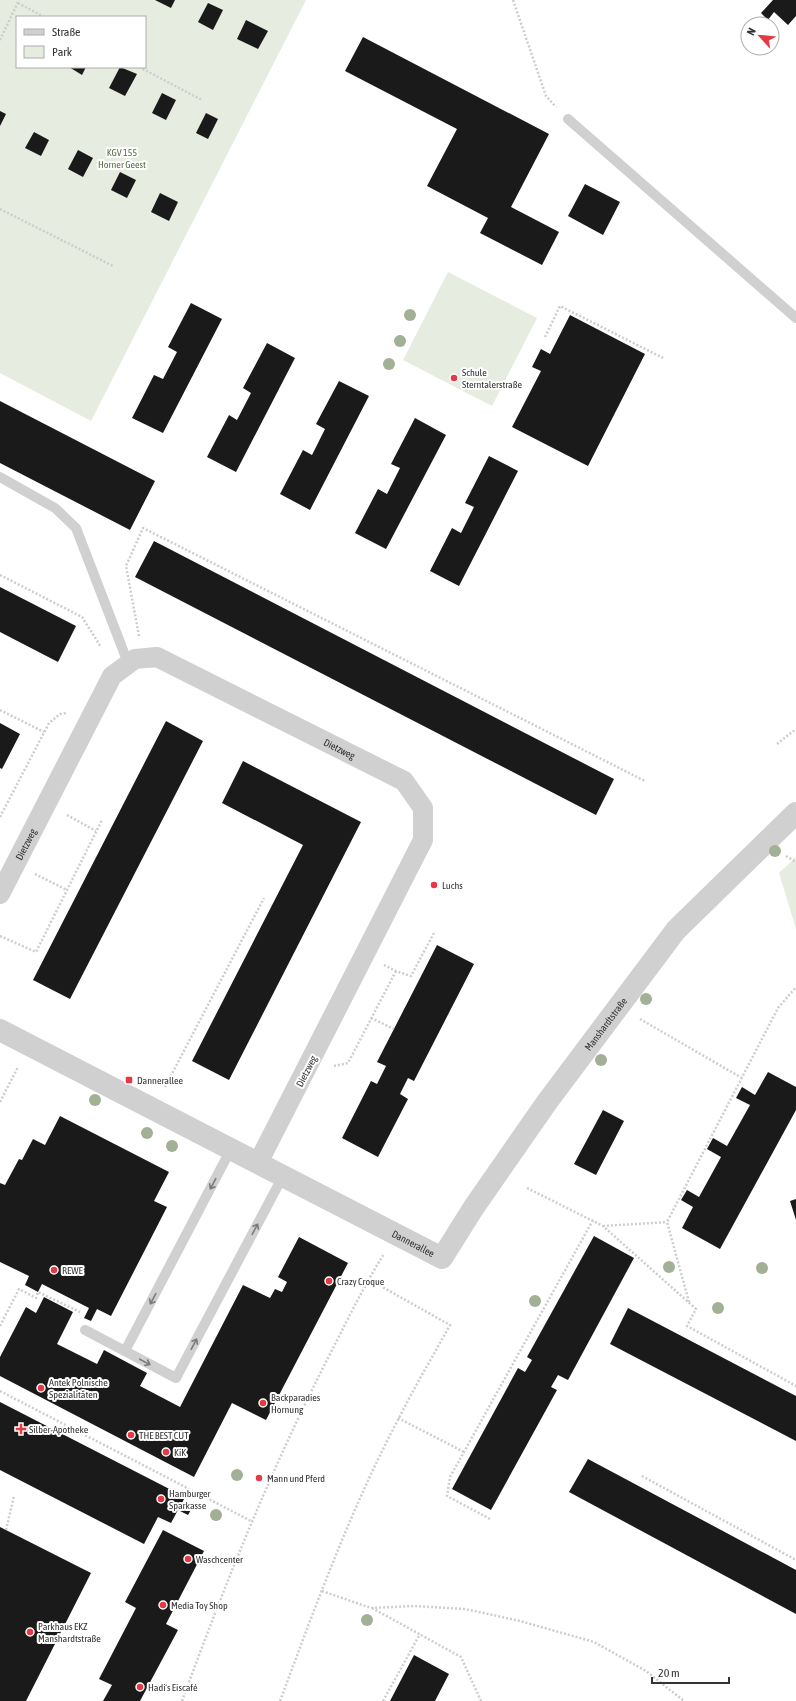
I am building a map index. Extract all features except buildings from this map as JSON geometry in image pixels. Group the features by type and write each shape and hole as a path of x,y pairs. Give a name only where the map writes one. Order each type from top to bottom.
{"street":[{"name":"Dietzweg","path":"0,894 112,676 129,664 157,657 404,782 423,808 423,840 258,1163"},
{"name":"Manshardtstraße","path":"442,1258 474,1207 547,1102 676,930 796,813"},
{"name":"Dannerallee","path":"0,1030 442,1258"}],"lane":[{"path":"568,119 796,318"},
{"path":"0,477 55,508 76,528 129,664"},
{"path":"125,1351 231,1149"},
{"path":"86,1330 176,1378 283,1176"}],"path":[{"path":"513,0 546,96 568,119"},
{"path":"0,40 19,2 42,16"},
{"path":"141,68 202,100"},
{"path":"0,209 113,266"},
{"path":"544,338 560,306 665,359"},
{"path":"129,664 126,566 143,528 645,781"},
{"path":"0,575 82,617 129,664"},
{"path":"0,710 44,732"},
{"path":"0,817 49,723 60,714 74,712 90,719"},
{"path":"777,744 796,729"},
{"path":"46,805 96,831"},
{"path":"0,936 36,952 102,820"},
{"path":"781,854 796,862"},
{"path":"16,864 67,890"},
{"path":"154,1109 264,898"},
{"path":"365,955 396,972 411,976 435,931"},
{"path":"312,1058 329,1068 348,1063 396,972"},
{"path":"689,1302 667,1222 778,1008 796,987"},
{"path":"618,1006 742,1078"},
{"path":"371,1018 394,1029"},
{"path":"0,1102 29,1045"},
{"path":"527,1188 603,1226 696,1309 687,1326 796,1386"},
{"path":"490,1519 447,1496 450,1477 593,1220"},
{"path":"603,1226 667,1222"},
{"path":"182,1701 251,1521 300,1412 368,1280 397,1234"},
{"path":"280,1701 322,1591 356,1509 398,1418 450,1325 368,1280"},
{"path":"0,1326 19,1289 36,1298 38,1292 80,1313 77,1320 86,1330"},
{"path":"0,1391 251,1521"},
{"path":"398,1418 464,1452"},
{"path":"642,1476 796,1560"},
{"path":"6,1530 14,1496"},
{"path":"322,1591 371,1608 461,1656 481,1701"},
{"path":"371,1608 414,1606 465,1609 520,1621 594,1642 646,1671 684,1701"},
{"path":"383,1701 420,1634"}],"green space":[{"name":"KGV 155 Horner Geest","path":"0,0 306,0 91,421 0,373"},
{"path":"448,272 537,318 492,406 403,360"},
{"path":"796,857 796,929 779,873"}],"place":[{"name":"Schule Sterntalerstraße","path":"454,378"},
{"name":"Luchs","path":"434,885"},
{"name":"Dannerallee","path":"129,1080"},
{"name":"REWE","path":"54,1270"},
{"name":"Crazy Croque","path":"329,1281"},
{"name":"Antek Polnische Spezialitäten","path":"41,1388"},
{"name":"Backparadies Hornung","path":"263,1403"},
{"name":"Silber-Apotheke","path":"21,1429"},
{"name":"THE BEST CUT","path":"131,1435"},
{"name":"KiK","path":"166,1452"},
{"name":"Mann und Pferd","path":"259,1478"},
{"name":"Hamburger Sparkasse","path":"161,1499"},
{"name":"Waschcenter","path":"188,1559"},
{"name":"Media Toy Shop","path":"163,1605"},
{"name":"Parkhaus EKZ Manshardtstraße","path":"30,1632"},
{"name":"Hadi´s Eiscafé","path":"140,1687"}]}
